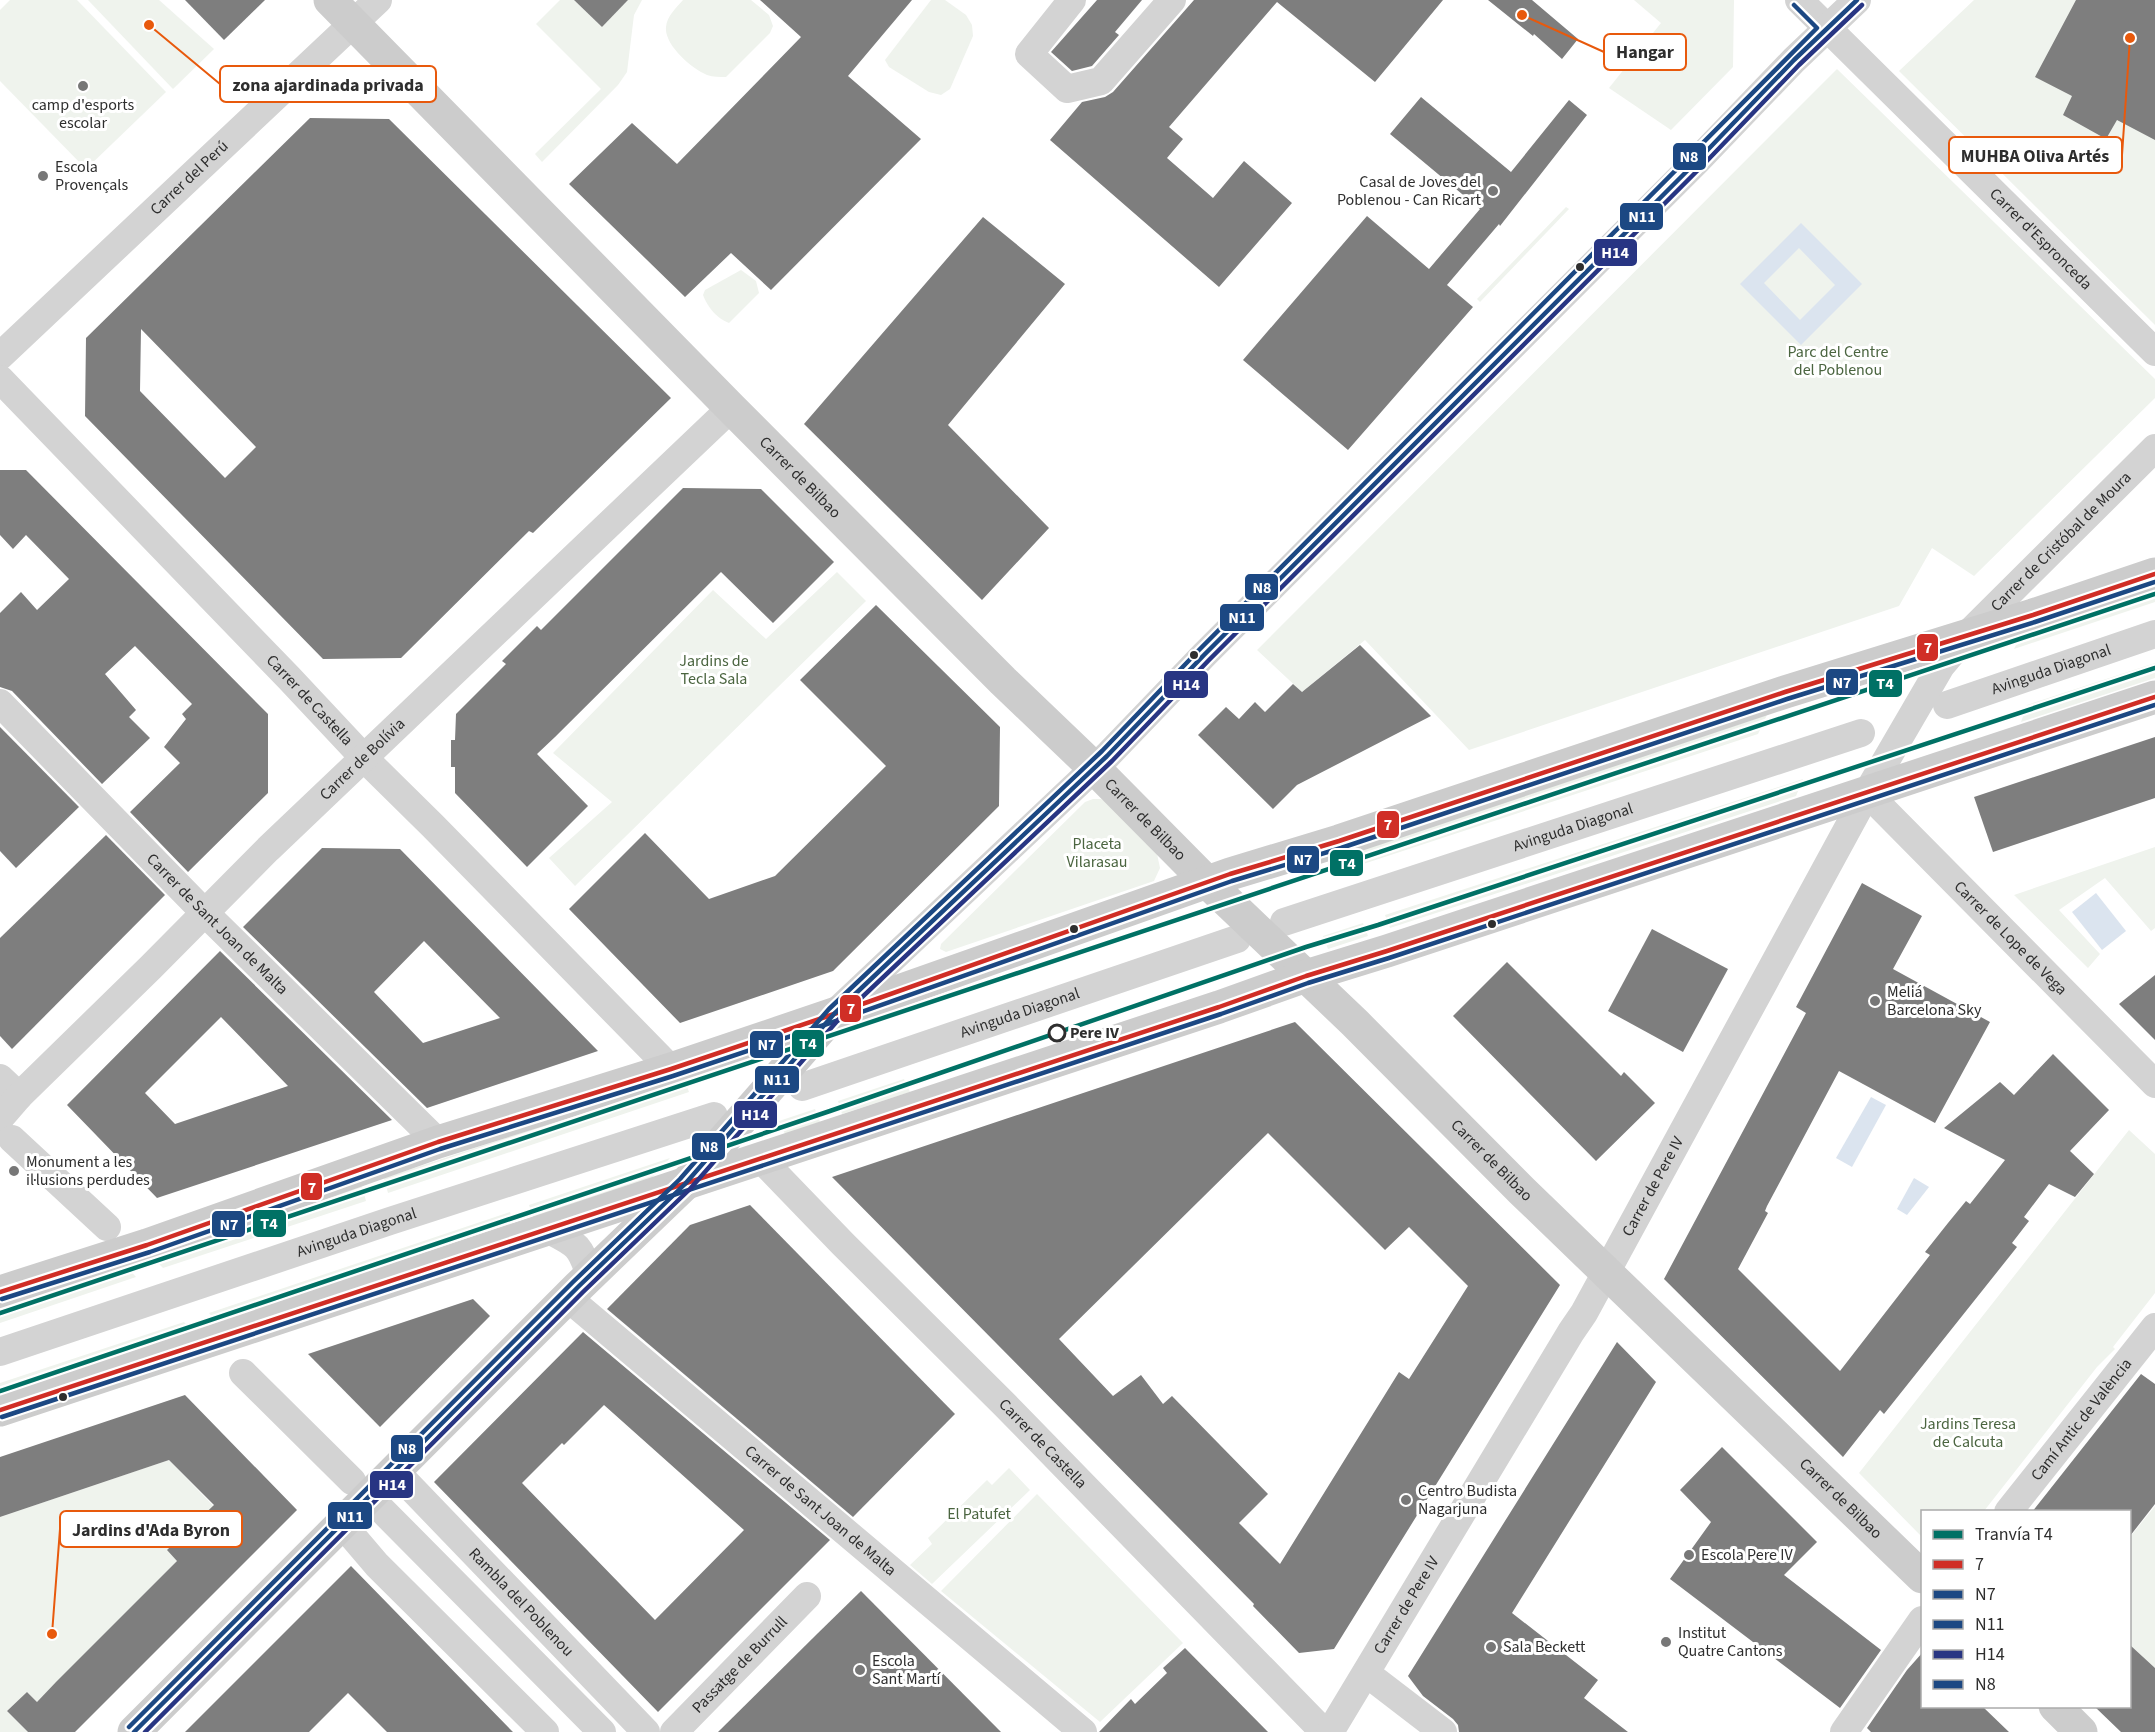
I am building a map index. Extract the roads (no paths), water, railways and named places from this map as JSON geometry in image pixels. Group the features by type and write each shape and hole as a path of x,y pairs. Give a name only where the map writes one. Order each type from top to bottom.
{"street":[{"name":"Carrer de Bilbao","path":"330,0 731,408 1207,882 1306,976 1606,1273 1921,1575"},
{"name":"Carrer del Perú","path":"0,356 378,0"},
{"path":"1072,0 1029,54 1066,88 1101,81 1172,0"},
{"name":"Carrer d'Espronceda","path":"1799,0 2155,352"},
{"path":"134,1732 684,1184 834,1014 1094,768 1857,0"},
{"name":"Carrer de Castella","path":"0,379 364,758 433,825 671,1069"},
{"name":"Carrer de Bolívia","path":"6,1128 9,1087 151,968 204,912 731,408"},
{"name":"Carrer de Cristóbal de Moura","path":"1967,634 2155,448"},
{"path":"0,1292 147,1245 438,1142 671,1069 834,1014 1207,882 2155,574"},
{"name":"Carrer de Pere IV","path":"1330,1732 1584,1313 1866,793 1941,666 1967,634"},
{"name":"Avinguda Diagonal","path":"1947,705 2155,634"},
{"path":"0,1410 1201,1013 1306,976 2155,697"},
{"name":"Carrer de Sant Joan de Malta","path":"0,703 204,912 438,1142"},
{"name":"Avinguda Diagonal","path":"1284,922 1861,733"},
{"name":"Carrer de Lope de Vega","path":"1866,793 2155,1084"},
{"name":"Avinguda Diagonal","path":"802,1087 1238,939"},
{"name":"Avinguda Diagonal","path":"0,1352 390,1221 714,1116"},
{"path":"6,1128 107,1227"},
{"name":"Carrer de Castella","path":"760,1158 1324,1732"},
{"path":"547,1229 576,1244 584,1257 579,1287"},
{"name":"Carrer de Sant Joan de Malta","path":"579,1287 860,1544 1073,1729"},
{"name":"Camí Antic de València","path":"2010,1510 2155,1327"},
{"path":"243,1373 351,1481"},
{"name":"Rambla del Poblenou","path":"395,1471 646,1732"},
{"name":"Rambla del Poblenou","path":"382,1510 602,1732"},
{"path":"342,1524 377,1565 545,1732"},
{"name":"Passatge de Burrull","path":"674,1732 807,1596"},
{"path":"1845,1732 1921,1623"},
{"path":"1366,1673 1443,1732"},
{"path":"2056,1708 2081,1732"}],"tram line":[{"name":"T4","path":"0,1313 2155,594"},
{"name":"T4","path":"0,1391 830,1111 1306,947 2155,668"}],"place":[{"name":"Hangar","path":"1522,15"},
{"name":"zona ajardinada privada","path":"149,25"},
{"name":"MUHBA Oliva Artés","path":"2130,38"},
{"name":"camp d'esports escolar","path":"83,86"},
{"name":"Escola Provençals","path":"43,176"},
{"name":"Casal de Joves del Poblenou - Can Ricart","path":"1493,191"},
{"name":"Meliá Barcelona Sky","path":"1875,1001"},
{"name":"Pere IV","path":"1057,1033"},
{"name":"Monument a les il·lusions perdudes","path":"14,1171"},
{"name":"Centro Budista Nagarjuna","path":"1406,1500"},
{"name":"Escola Pere IV","path":"1689,1555"},
{"name":"Jardins d'Ada Byron","path":"52,1634"},
{"name":"Institut Quatre Cantons","path":"1666,1642"},
{"name":"Sala Beckett","path":"1491,1647"},
{"name":"Escola Sant Martí","path":"860,1670"}],"park label":[{"name":"Parc del Centre del Poblenou","path":"1838,361"},
{"name":"Jardins de Tecla Sala","path":"714,670"},
{"name":"Placeta Vilarasau","path":"1097,853"},
{"name":"Jardins Teresa de Calcuta","path":"1968,1433"},
{"name":"El Patufet","path":"979,1514"}]}
